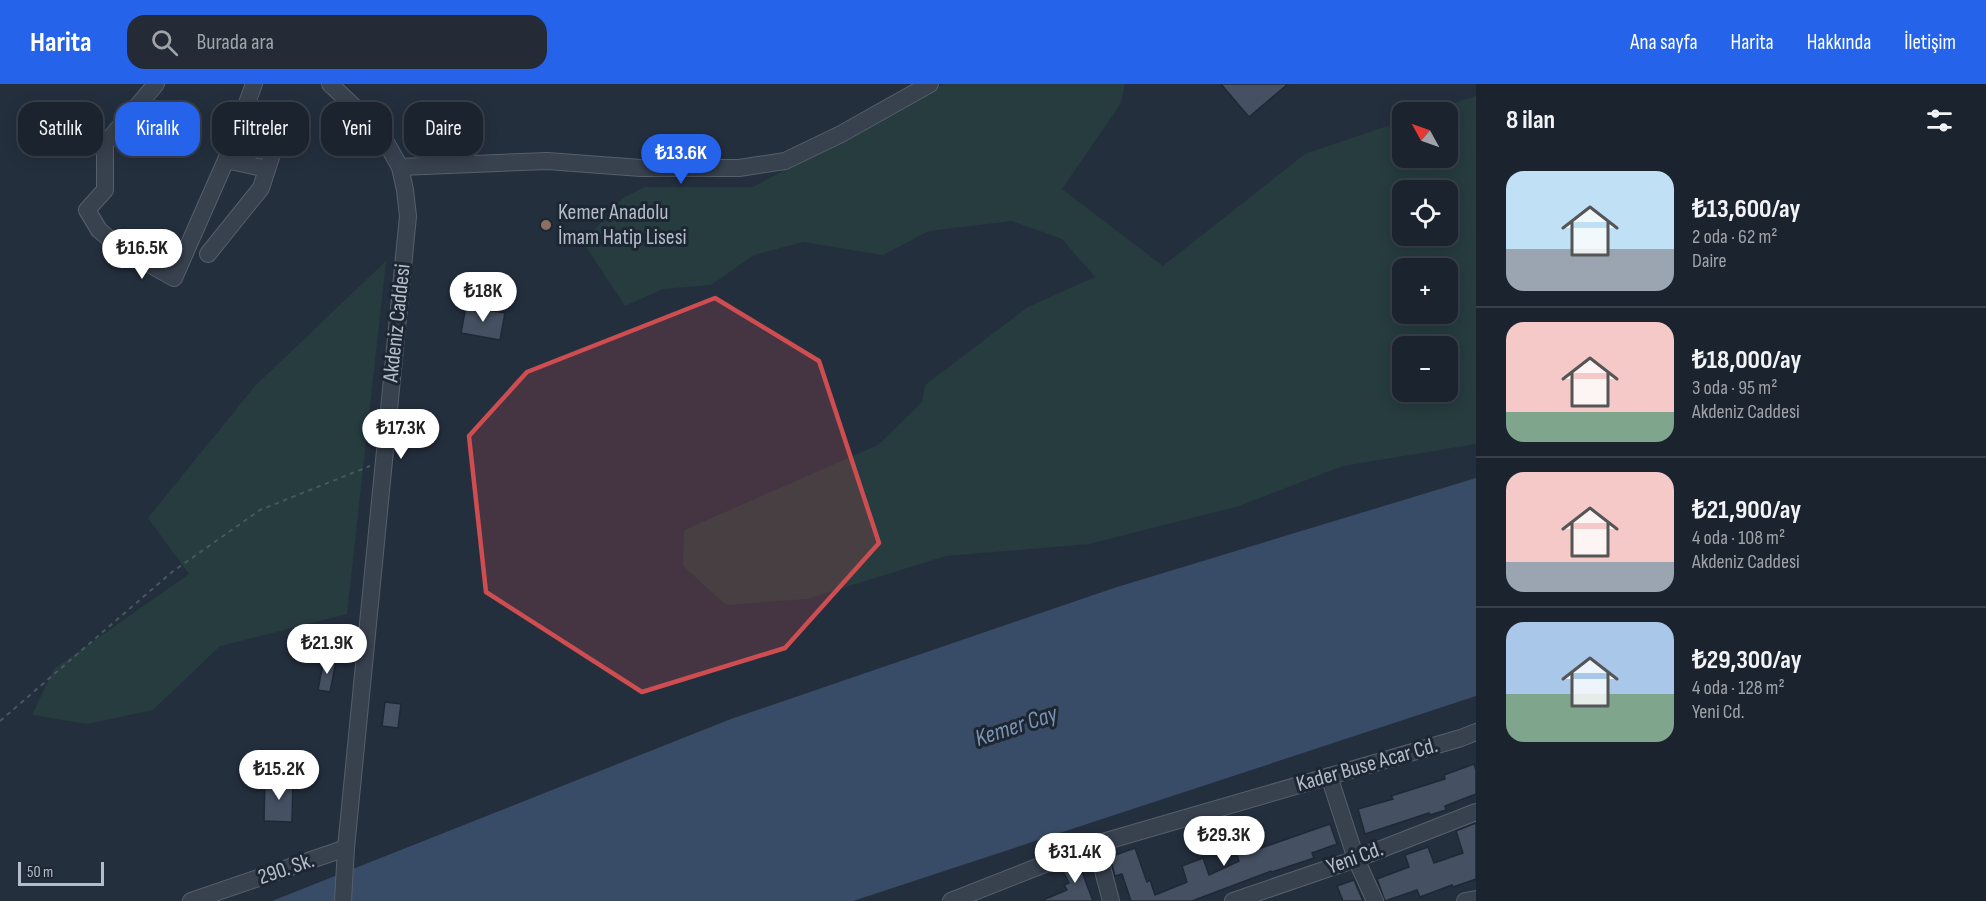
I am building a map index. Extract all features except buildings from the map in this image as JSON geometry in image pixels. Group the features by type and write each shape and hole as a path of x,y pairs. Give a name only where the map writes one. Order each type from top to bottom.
{"street":[{"path":"156,84 105,144 105,190 87,210 99,230 118,247 174,278 226,160 254,84"},
{"name":"Akdeniz Caddesi","path":"330,84 379,130 400,167 408,216 346,848 343,901"},
{"path":"400,167 547,161 641,168 739,168 785,161 841,134 930,84"},
{"path":"208,254 256,196 264,182 271,156"},
{"path":"226,160 267,169"},
{"name":"Kader Buse Acar Cd.","path":"951,901 1096,843 1476,732"},
{"path":"1329,776 1356,859 1375,901"},
{"name":"Yeni Cd.","path":"1233,901 1356,859 1476,812"},
{"path":"1096,843 1112,901"},
{"name":"290. Sk.","path":"191,901 346,848"},
{"path":"1465,901 1476,899"}],"path":[{"path":"0,721 172,572 260,510 384,460"}],"highlighted area":[{"path":"715,298 819,361 879,543 785,648 642,692 486,592 469,436 527,372"}],"green space":[{"path":"944,84 1125,84 1121,103 1062,189 1163,266 1305,154 1392,124 1392,168 1458,168 1457,102 1476,96 1476,444 1343,466 1239,506 1089,544 946,556 807,599 726,605 683,566 684,530 878,445 922,402 925,385 1028,307 1095,277 1062,239 1012,221 929,231 883,255 803,242 754,255 711,285 663,289 625,306 583,242 623,198 645,187 753,187"},
{"path":"386,261 347,614 220,646 153,710 87,724 32,715 54,669 189,574 148,518 255,386"}],"water":[{"name":"Kemer Cay","path":"1476,478 1476,696 853,901 272,901 731,719 1114,588"}],"place":[{"name":"Kemer Anadolu İmam Hatip Lisesi","path":"546,225"}]}
